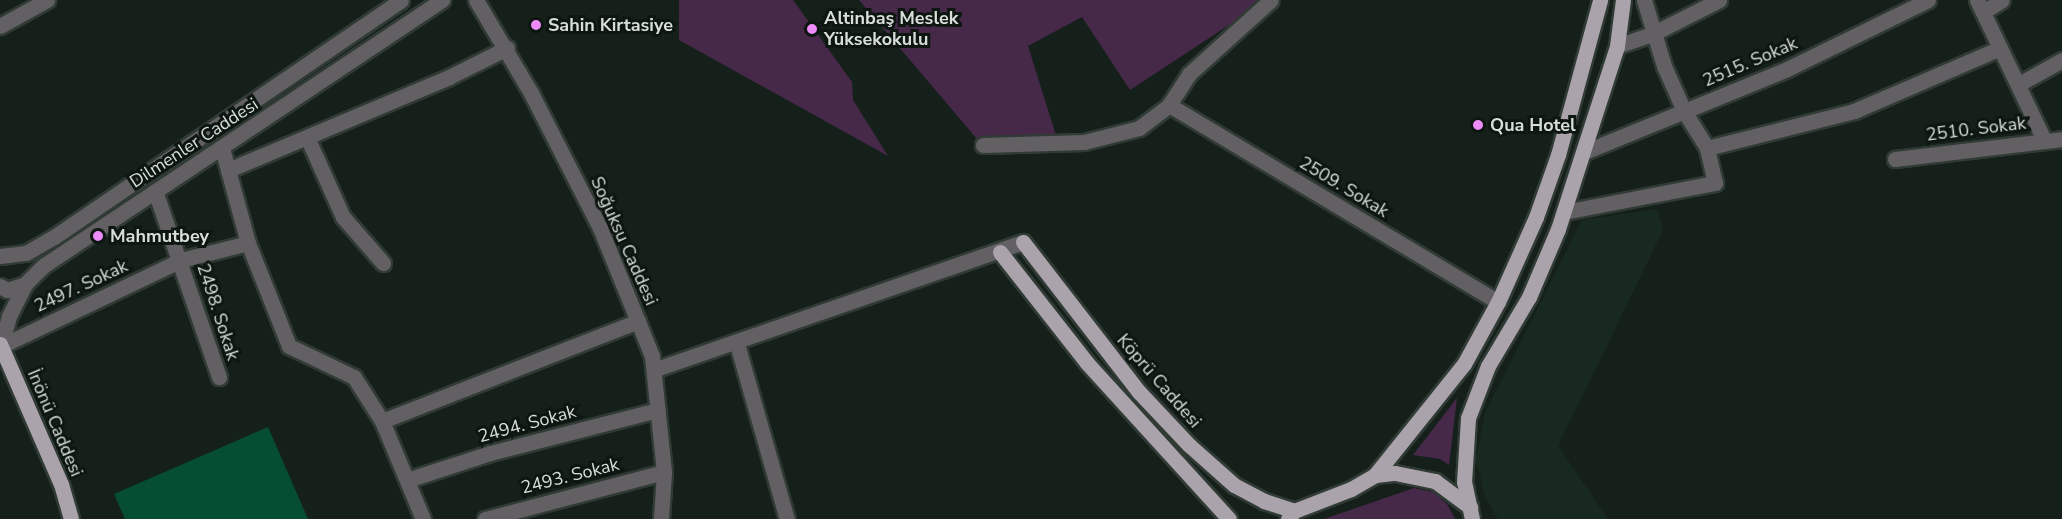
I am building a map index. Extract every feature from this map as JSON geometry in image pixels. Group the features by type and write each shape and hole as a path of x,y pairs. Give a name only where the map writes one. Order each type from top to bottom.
{"main road":[{"path":"1291,515 1351,489 1375,475 1464,363 1498,302 1536,217 1558,155 1600,0"},
{"path":"1470,512 1463,450 1468,418 1488,366 1529,297 1564,212 1617,46 1623,0"},
{"name":"Köprü Caddesi","path":"1023,242 1139,392 1197,453 1233,485 1291,515"},
{"path":"1000,252 1087,363 1229,519"},
{"name":"İnönü Caddesi","path":"0,345 61,484 71,519"},
{"path":"1375,475 1395,473 1435,481 1479,519"}],"street":[{"path":"0,26 47,0"},
{"name":"Dilmenler Caddesi","path":"0,256 16,255 54,237 401,0"},
{"name":"Dilmenler Caddesi","path":"0,345 9,316 25,284 43,266 442,0"},
{"name":"Soğuksu Caddesi","path":"476,0 507,48 600,228 656,369 664,472 658,518"},
{"path":"983,145 1084,142 1139,128 1169,105 1189,74 1271,0"},
{"path":"1564,212 1715,183 1707,148 1684,111 1644,0"},
{"path":"1617,46 1654,33 1719,0"},
{"name":"2515. Sokak","path":"1584,152 1787,69 1928,0"},
{"path":"2002,0 1980,6 2044,140"},
{"path":"228,170 507,48"},
{"path":"1707,148 1854,111 2000,48"},
{"path":"2019,84 2062,60"},
{"name":"2509. Sokak","path":"1169,105 1498,302"},
{"path":"307,137 344,217 383,263"},
{"name":"2510. Sokak","path":"1895,159 2062,139"},
{"path":"222,148 248,243 289,346 354,377 381,421 423,519"},
{"name":"2498. Sokak","path":"155,191 181,260 219,377"},
{"path":"656,369 737,344 1023,242"},
{"name":"2497. Sokak","path":"0,345 181,260 248,243"},
{"path":"0,263 16,255"},
{"path":"0,286 7,290 25,284"},
{"path":"381,421 638,321"},
{"path":"737,344 787,519"},
{"name":"2494. Sokak","path":"407,480 490,453 658,410"},
{"name":"2493. Sokak","path":"485,519 664,472"}],"shaded area":[{"path":"679,0 793,0 852,82 853,100 888,156 679,40"},
{"path":"859,0 1267,0 1130,90 1082,17 1028,46 1059,145 977,139"},
{"path":"1657,209 1663,230 1558,446 1608,519 1498,519 1486,499 1476,459 1485,413 1582,220"},
{"path":"1457,398 1449,465 1440,459 1413,455"},
{"path":"268,427 308,519 125,519 114,494"},
{"path":"1414,488 1433,492 1447,504 1455,519 1324,519"}],"place":[{"name":"Sahin Kirtasiye","path":"536,25"},
{"name":"Altinbaş Meslek Yüksekokulu","path":"812,29"},
{"name":"Qua Hotel","path":"1478,125"},
{"name":"Mahmutbey","path":"98,236"}]}
